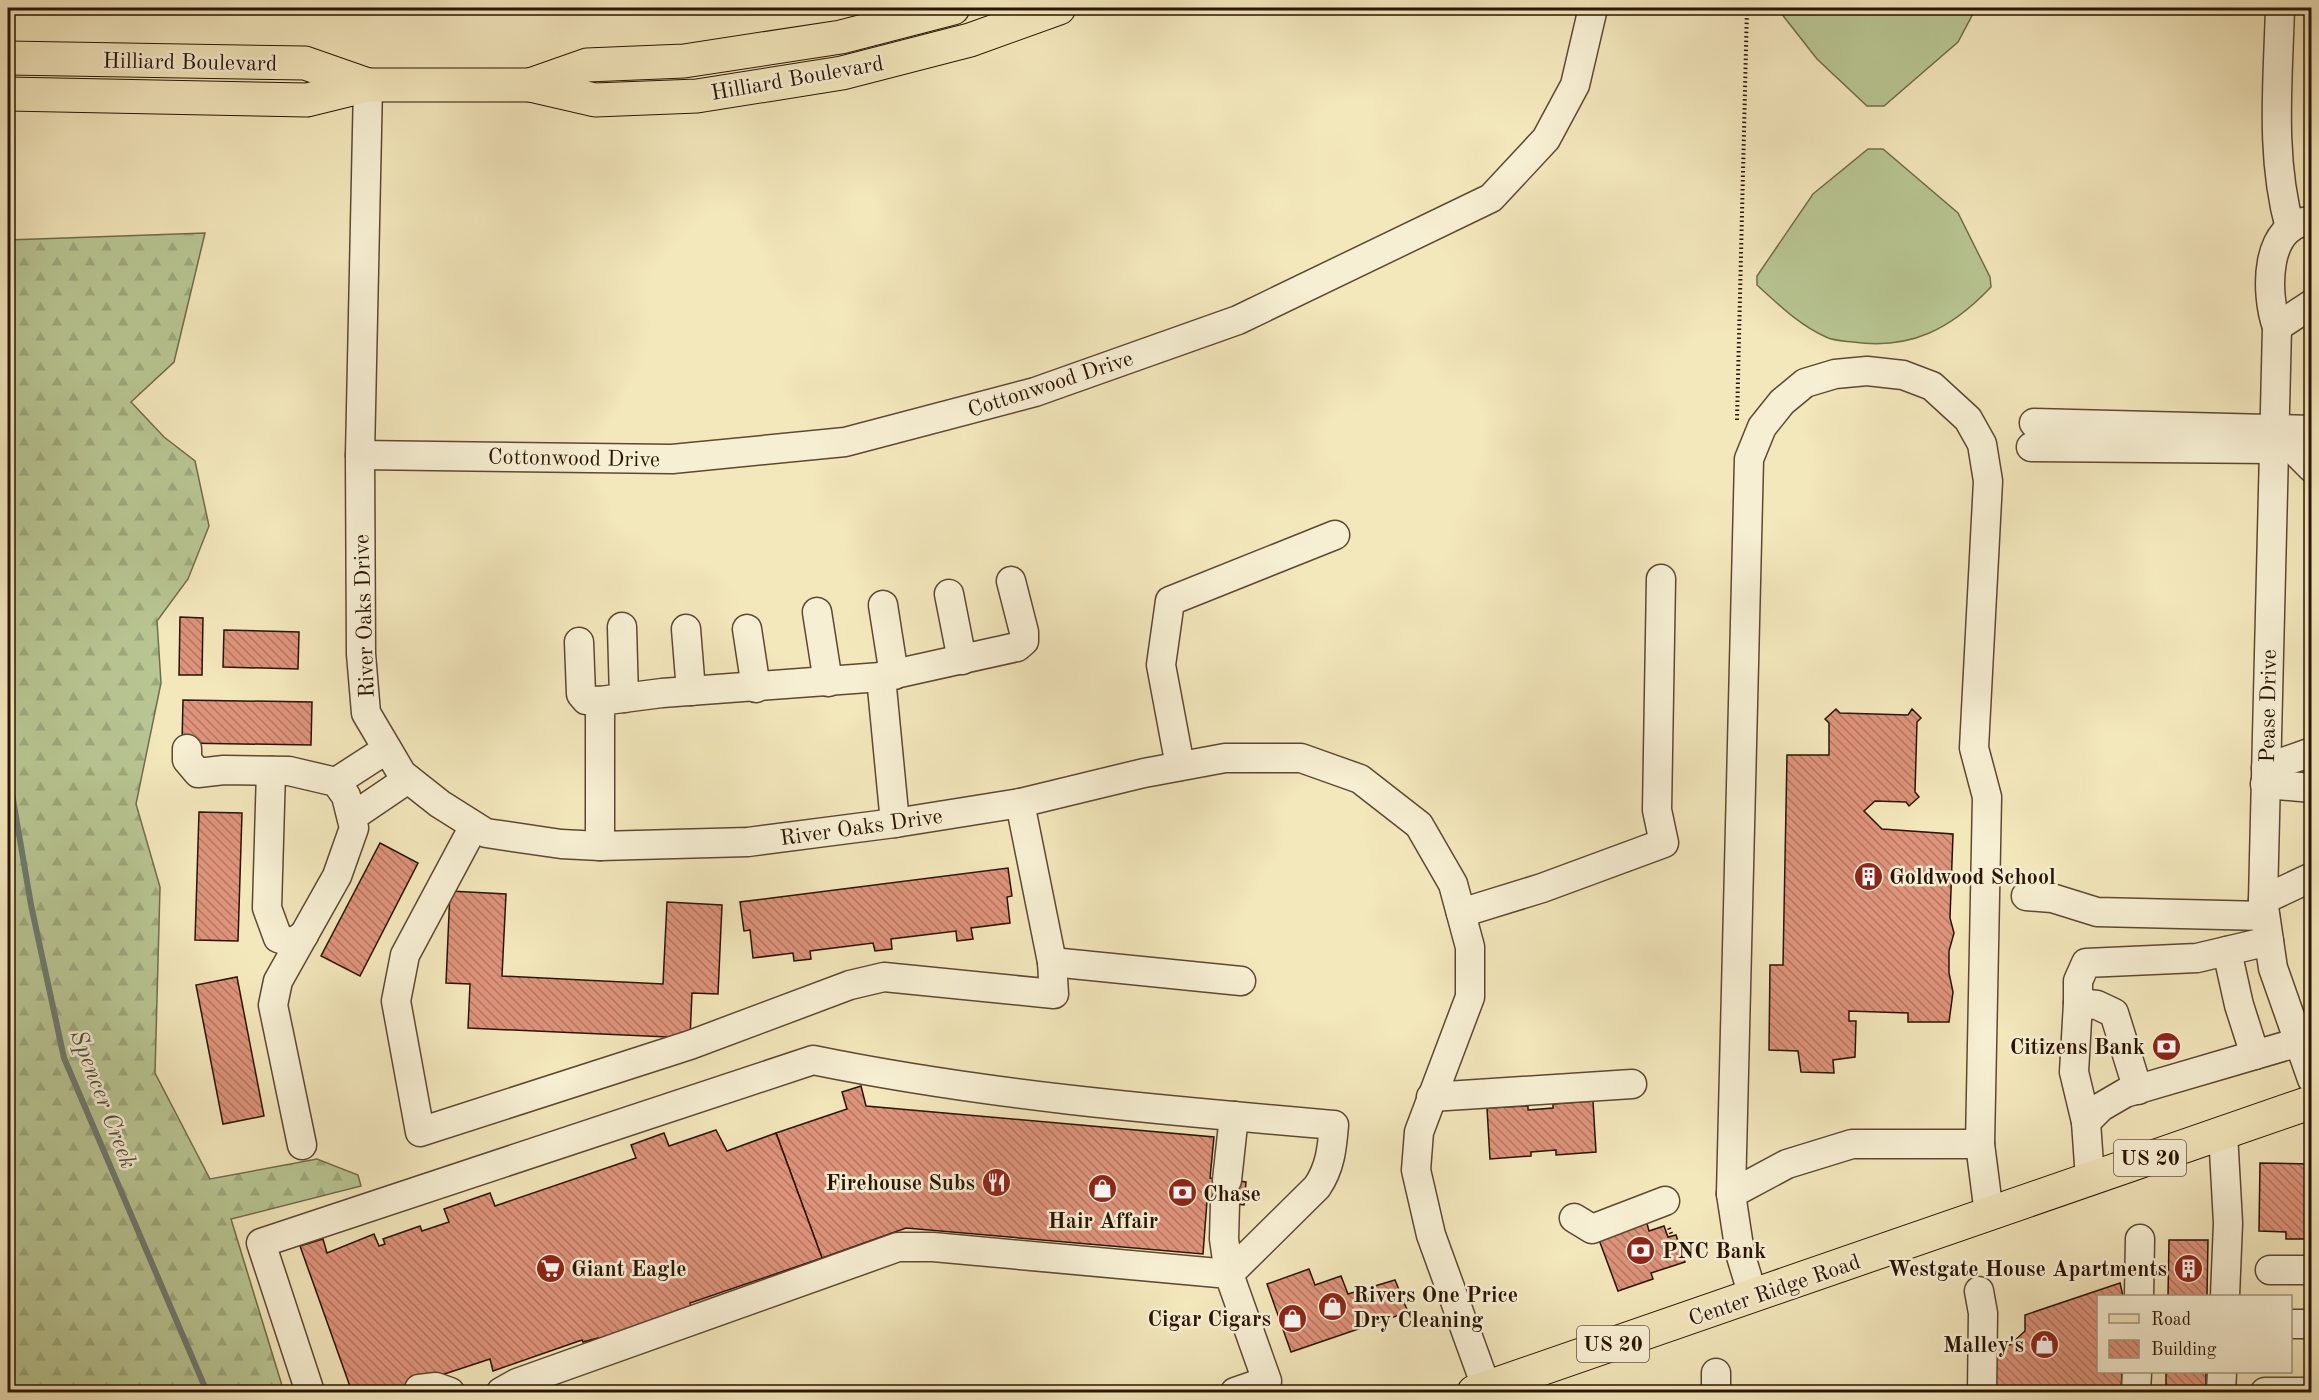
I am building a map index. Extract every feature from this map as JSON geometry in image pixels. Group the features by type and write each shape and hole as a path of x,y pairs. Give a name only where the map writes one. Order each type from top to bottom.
{"main road":[{"name":"Hilliard Boulevard","path":"530,85 587,65 684,61 841,38 953,8"},
{"name":"Hilliard Boulevard","path":"8,94 308,100 368,85 530,85 595,100 697,96 842,73 970,40 1059,8"},
{"name":"Hilliard Boulevard","path":"8,58 305,63 368,85"},
{"name":"Center Ridge Road","path":"1483,1391 2312,1102"}],"street":[{"name":"Cottonwood Drive","path":"360,455 672,459 845,442 1035,392 1238,320 1491,198 1546,139 1575,85 1593,8"},
{"path":"2280,8 2276,151 2281,196 2301,225"},
{"name":"River Oaks Drive","path":"368,85 360,455 362,666 366,714 402,774 486,833 561,844 600,846 748,842 896,823 1020,803 1180,766 1225,758 1301,758 1360,778 1419,825 1453,884 1470,947 1470,997 1419,1132 1416,1170 1431,1235 1483,1391"},
{"name":"Pease Drive","path":"2301,225 2281,235 2271,257 2273,316 2277,327 2266,776 2266,919 2273,968 2301,1024 2312,1079"},
{"path":"2277,327 2312,304"},
{"path":"1753,1296 1740,1252 1731,1194 1749,459 1762,427 1782,402 1805,383 1835,374 1867,371 1903,375 1932,387 1968,419 1982,444 1988,482 1974,748 1987,797 1980,1144 1989,1214"},
{"path":"2032,435 2274,440 2312,430"},
{"path":"2274,440 2312,468"},
{"path":"1180,766 1161,665 1170,601 1335,535"},
{"path":"1461,914 1542,888 1664,843 1658,810 1661,579"},
{"path":"579,642 581,694 586,700 888,676 1017,647 1024,640 1022,622 1011,581"},
{"path":"949,594 962,660"},
{"path":"883,605 896,823"},
{"path":"816,612 828,682"},
{"path":"600,846 612,699 622,627"},
{"path":"686,629 692,692"},
{"path":"747,629 756,688"},
{"path":"187,749 187,760 198,773 224,770 289,771 336,782 346,796 354,828 338,876 278,981 273,1005 302,1145"},
{"path":"336,782 387,749"},
{"path":"2266,776 2312,752"},
{"path":"271,771 267,908 278,938 292,943 304,936"},
{"path":"2266,776 2312,788"},
{"path":"352,818 408,779"},
{"path":"474,826 405,955 396,1001 420,1132 690,1045 850,985 884,977 1054,994 1052,962 1020,803"},
{"path":"2090,1179 2086,1122 2074,1072 2078,981 2086,963 2197,957 2227,951 2312,877"},
{"path":"2026,896 2052,898 2097,912 2266,919"},
{"path":"2227,951 2239,1005 2255,1055"},
{"path":"1052,962 1241,981"},
{"path":"2078,1003 2097,1005 2115,1013 2138,1090"},
{"path":"2086,1122 2101,1107 2125,1093 2255,1055 2301,1024"},
{"path":"310,1392 261,1243 813,1060 881,1074 1234,1116 1334,1125 1330,1162 1326,1174 1317,1187 1229,1274 933,1247 898,1247 517,1383 501,1392"},
{"path":"1431,1097 1632,1084"},
{"path":"1234,1116 1226,1191 1225,1248 1229,1274 1267,1381 1235,1392"},
{"path":"2223,1133 2228,1222 2225,1295"},
{"path":"1731,1194 1787,1164 1852,1144 1980,1144"},
{"path":"1574,1218 1592,1229 1667,1214"},
{"path":"2139,1295 2140,1239"},
{"path":"2270,1270 2312,1270"},
{"path":"1979,1291 1983,1313 1982,1392"},
{"path":"2292,1324 2312,1324"},
{"path":"2136,1392 2137,1373"},
{"path":"2221,1392 2222,1373"},
{"path":"2265,1373 2265,1392 2312,1392"},
{"path":"419,1389 436,1387 450,1392"}],"path":[{"path":"1737,430 1747,8"},
{"path":"1667,1214 1672,1236"}],"green space":[{"path":"1777,8 1976,8 1958,42 1884,106 1867,106 1817,59"},
{"path":"1868,149 1883,149 1958,213 1990,277 1991,287 1976,302 1945,325 1912,339 1893,343 1874,344 1826,337 1798,320 1757,285 1757,276 1813,194"},
{"path":"205,233 174,362 131,402 164,437 195,461 209,526 188,579 157,621 161,683 136,804 160,887 155,1073 210,1179 317,1159 358,1175 361,1186 231,1219 284,1392 8,1392 8,240"}],"building":[{"path":"180,617 203,618 202,675 179,675"},
{"path":"224,630 299,632 298,669 223,667"},
{"path":"183,700 312,702 311,745 182,743"},
{"name":"Goldwood School","path":"1836,709 1840,713 1908,715 1912,709 1921,718 1917,722 1915,792 1919,797 1909,806 1906,802 1875,801 1864,811 1882,829 1953,834 1950,918 1954,933 1949,951 1949,973 1953,992 1949,1022 1908,1022 1908,1013 1849,1011 1849,1021 1856,1021 1855,1057 1833,1060 1834,1073 1801,1072 1798,1051 1769,1050 1770,965 1783,965 1787,755 1829,755 1829,723 1825,719"},
{"path":"199,812 242,813 238,941 195,940"},
{"path":"380,843 418,863 360,976 321,956"},
{"path":"1008,868 1012,896 1007,897 1010,923 971,928 973,939 957,941 956,931 891,939 892,949 875,951 873,943 810,951 811,959 794,961 793,953 753,958 750,930 744,931 740,902"},
{"path":"450,891 506,894 502,976 663,984 667,902 722,905 718,994 692,993 690,1038 468,1028 470,984 446,983"},
{"path":"237,977 264,1116 223,1124 196,985"},
{"path":"861,1086 866,1106 1214,1137 1210,1178 1246,1182 1244,1205 1207,1201 1203,1254 906,1228 822,1258 776,1133 847,1109 842,1092"},
{"path":"1593,1101 1596,1152 1556,1155 1556,1150 1531,1152 1531,1156 1490,1159 1487,1108 1528,1106 1528,1110 1553,1108 1553,1104"},
{"name":"Giant Eagle","path":"716,1130 727,1151 776,1133 822,1258 690,1303 691,1306 675,1311 677,1317 599,1342 598,1338 583,1342 582,1340 493,1371 490,1359 417,1383 420,1392 352,1392 300,1246 323,1239 327,1253 374,1234 379,1246 385,1244 383,1239 420,1226 422,1231 449,1222 444,1209 490,1193 495,1206 636,1158 631,1145 664,1133 669,1146"},
{"path":"2260,1163 2312,1164 2312,1239 2286,1239 2286,1232 2259,1231"},
{"name":"PNC Bank","path":"1646,1220 1649,1231 1664,1226 1668,1237 1676,1235 1685,1262 1651,1273 1653,1279 1618,1291 1592,1221"},
{"name":"Westgate House Apartments","path":"2169,1240 2208,1240 2207,1295 2168,1295"},
{"path":"1309,1269 1315,1285 1341,1276 1348,1294 1395,1280 1408,1312 1291,1352 1267,1284"},
{"path":"2120,1283 2123,1295 2097,1295 2097,1373 2122,1373 2121,1392 1996,1392 1997,1345 2010,1345 2025,1331 2025,1315"},
{"path":"2166,1373 2206,1373 2206,1392 2166,1392"}],"waterway":[{"name":"Spencer Creek","path":"8,770 31,905 64,1058 207,1392"}],"place":[{"name":"Goldwood School","path":"1868,876"},
{"name":"Citizens Bank","path":"2166,1046"},
{"name":"Firehouse Subs","path":"996,1182"},
{"name":"Hair Affair","path":"1103,1188"},
{"name":"Chase","path":"1182,1193"},
{"name":"PNC Bank","path":"1641,1250"},
{"name":"Giant Eagle","path":"550,1268"},
{"name":"Westgate House Apartments","path":"2188,1268"},
{"name":"Rivers One Price Dry Cleaning","path":"1332,1307"},
{"name":"Cigar Cigars","path":"1292,1318"},
{"name":"Malley's","path":"2045,1344"}]}
